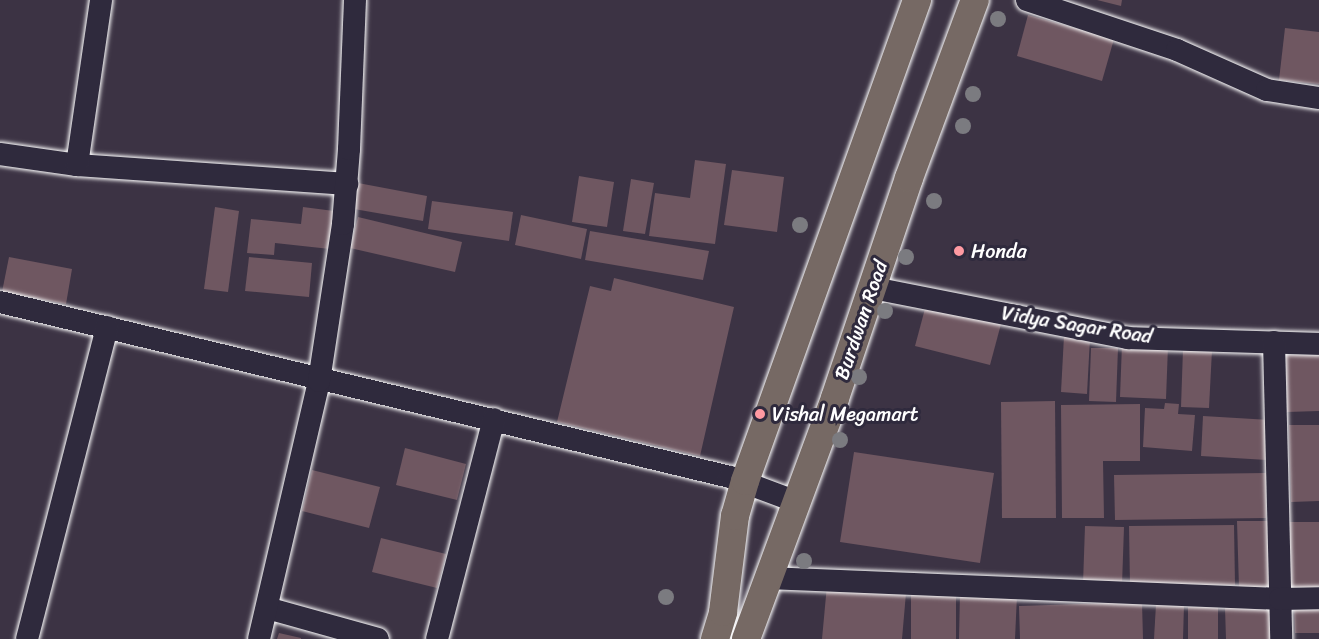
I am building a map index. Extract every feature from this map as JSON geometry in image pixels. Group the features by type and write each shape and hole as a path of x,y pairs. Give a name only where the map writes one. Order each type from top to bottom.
{"main road":[{"path":"715,639 723,612 735,516 745,481 917,0"},
{"name":"Burdwan Road","path":"746,639 873,288 909,178 975,0"}],"street":[{"path":"77,165 101,0"},
{"path":"259,639 319,381 347,184 355,0"},
{"path":"1027,0 1177,50 1267,90 1319,98"},
{"path":"0,154 77,165 347,184"},
{"name":"Vidya Sagar Road","path":"873,288 1128,338 1319,344"},
{"path":"0,302 319,381 494,419 745,481 797,502"},
{"path":"27,639 107,327"},
{"path":"1274,342 1281,639"},
{"path":"436,639 494,419"},
{"path":"767,578 1280,599 1319,598"},
{"path":"267,609 378,639"}],"building":[{"path":"1097,0 1122,0 1121,6"},
{"path":"1028,15 1114,39 1102,81 1017,56"},
{"path":"1285,28 1319,32 1319,84 1279,80"},
{"path":"695,160 726,164 715,244 649,236 655,193 690,198"},
{"path":"732,170 784,177 777,232 724,225"},
{"path":"579,176 614,182 607,227 572,222"},
{"path":"631,179 654,183 645,234 623,231"},
{"path":"358,183 427,196 423,221 354,209"},
{"path":"432,201 513,212 509,241 428,229"},
{"path":"215,207 239,211 228,292 204,289"},
{"path":"303,207 334,211 330,249 275,243 274,255 247,253 251,219 301,224"},
{"path":"521,215 587,229 581,259 515,245"},
{"path":"358,217 462,242 455,272 350,248"},
{"path":"590,231 709,251 703,280 585,260"},
{"path":"9,257 72,269 66,304 2,292"},
{"path":"249,257 312,263 309,297 245,291"},
{"path":"614,278 734,307 700,456 557,422 590,286 611,291"},
{"path":"926,305 1001,324 990,365 915,346"},
{"path":"1064,336 1090,338 1087,394 1061,392"},
{"path":"1122,344 1168,346 1166,399 1120,397"},
{"path":"1091,348 1118,348 1116,402 1089,401"},
{"path":"1183,349 1212,350 1209,408 1181,407"},
{"path":"1319,354 1319,411 1287,412 1286,355"},
{"path":"1055,401 1056,518 1002,518 1001,402"},
{"path":"1165,403 1179,404 1178,414 1195,415 1192,451 1143,447 1145,408 1164,409"},
{"path":"1140,404 1140,461 1103,461 1104,518 1062,518 1061,405"},
{"path":"1203,416 1270,420 1267,460 1201,456"},
{"path":"1289,425 1319,425 1319,501 1291,502"},
{"path":"405,448 466,464 457,500 396,485"},
{"path":"854,452 994,473 980,563 840,542"},
{"path":"312,470 380,487 369,528 302,511"},
{"path":"1266,473 1266,518 1115,520 1114,475"},
{"path":"1237,521 1270,521 1272,587 1239,588"},
{"path":"1289,522 1319,522 1319,590 1290,590"},
{"path":"1234,525 1235,585 1130,586 1129,526"},
{"path":"1085,526 1124,527 1122,585 1083,584"},
{"path":"381,538 446,554 437,588 372,572"},
{"path":"827,585 906,593 902,639 822,639"},
{"path":"911,591 956,591 956,639 911,639"},
{"path":"960,593 1017,595 1015,639 959,639"},
{"path":"1142,602 1143,639 1020,639 1019,606"},
{"path":"1319,603 1319,633 1295,633 1294,604"},
{"path":"1156,604 1184,605 1183,639 1154,639"},
{"path":"1188,607 1218,607 1218,639 1188,639"},
{"path":"1272,607 1273,639 1226,639 1225,608"},
{"path":"279,633 301,638 301,639 277,639"}],"place":[{"name":"Honda","path":"959,251"},
{"name":"Vishal Megamart","path":"760,414"}]}
